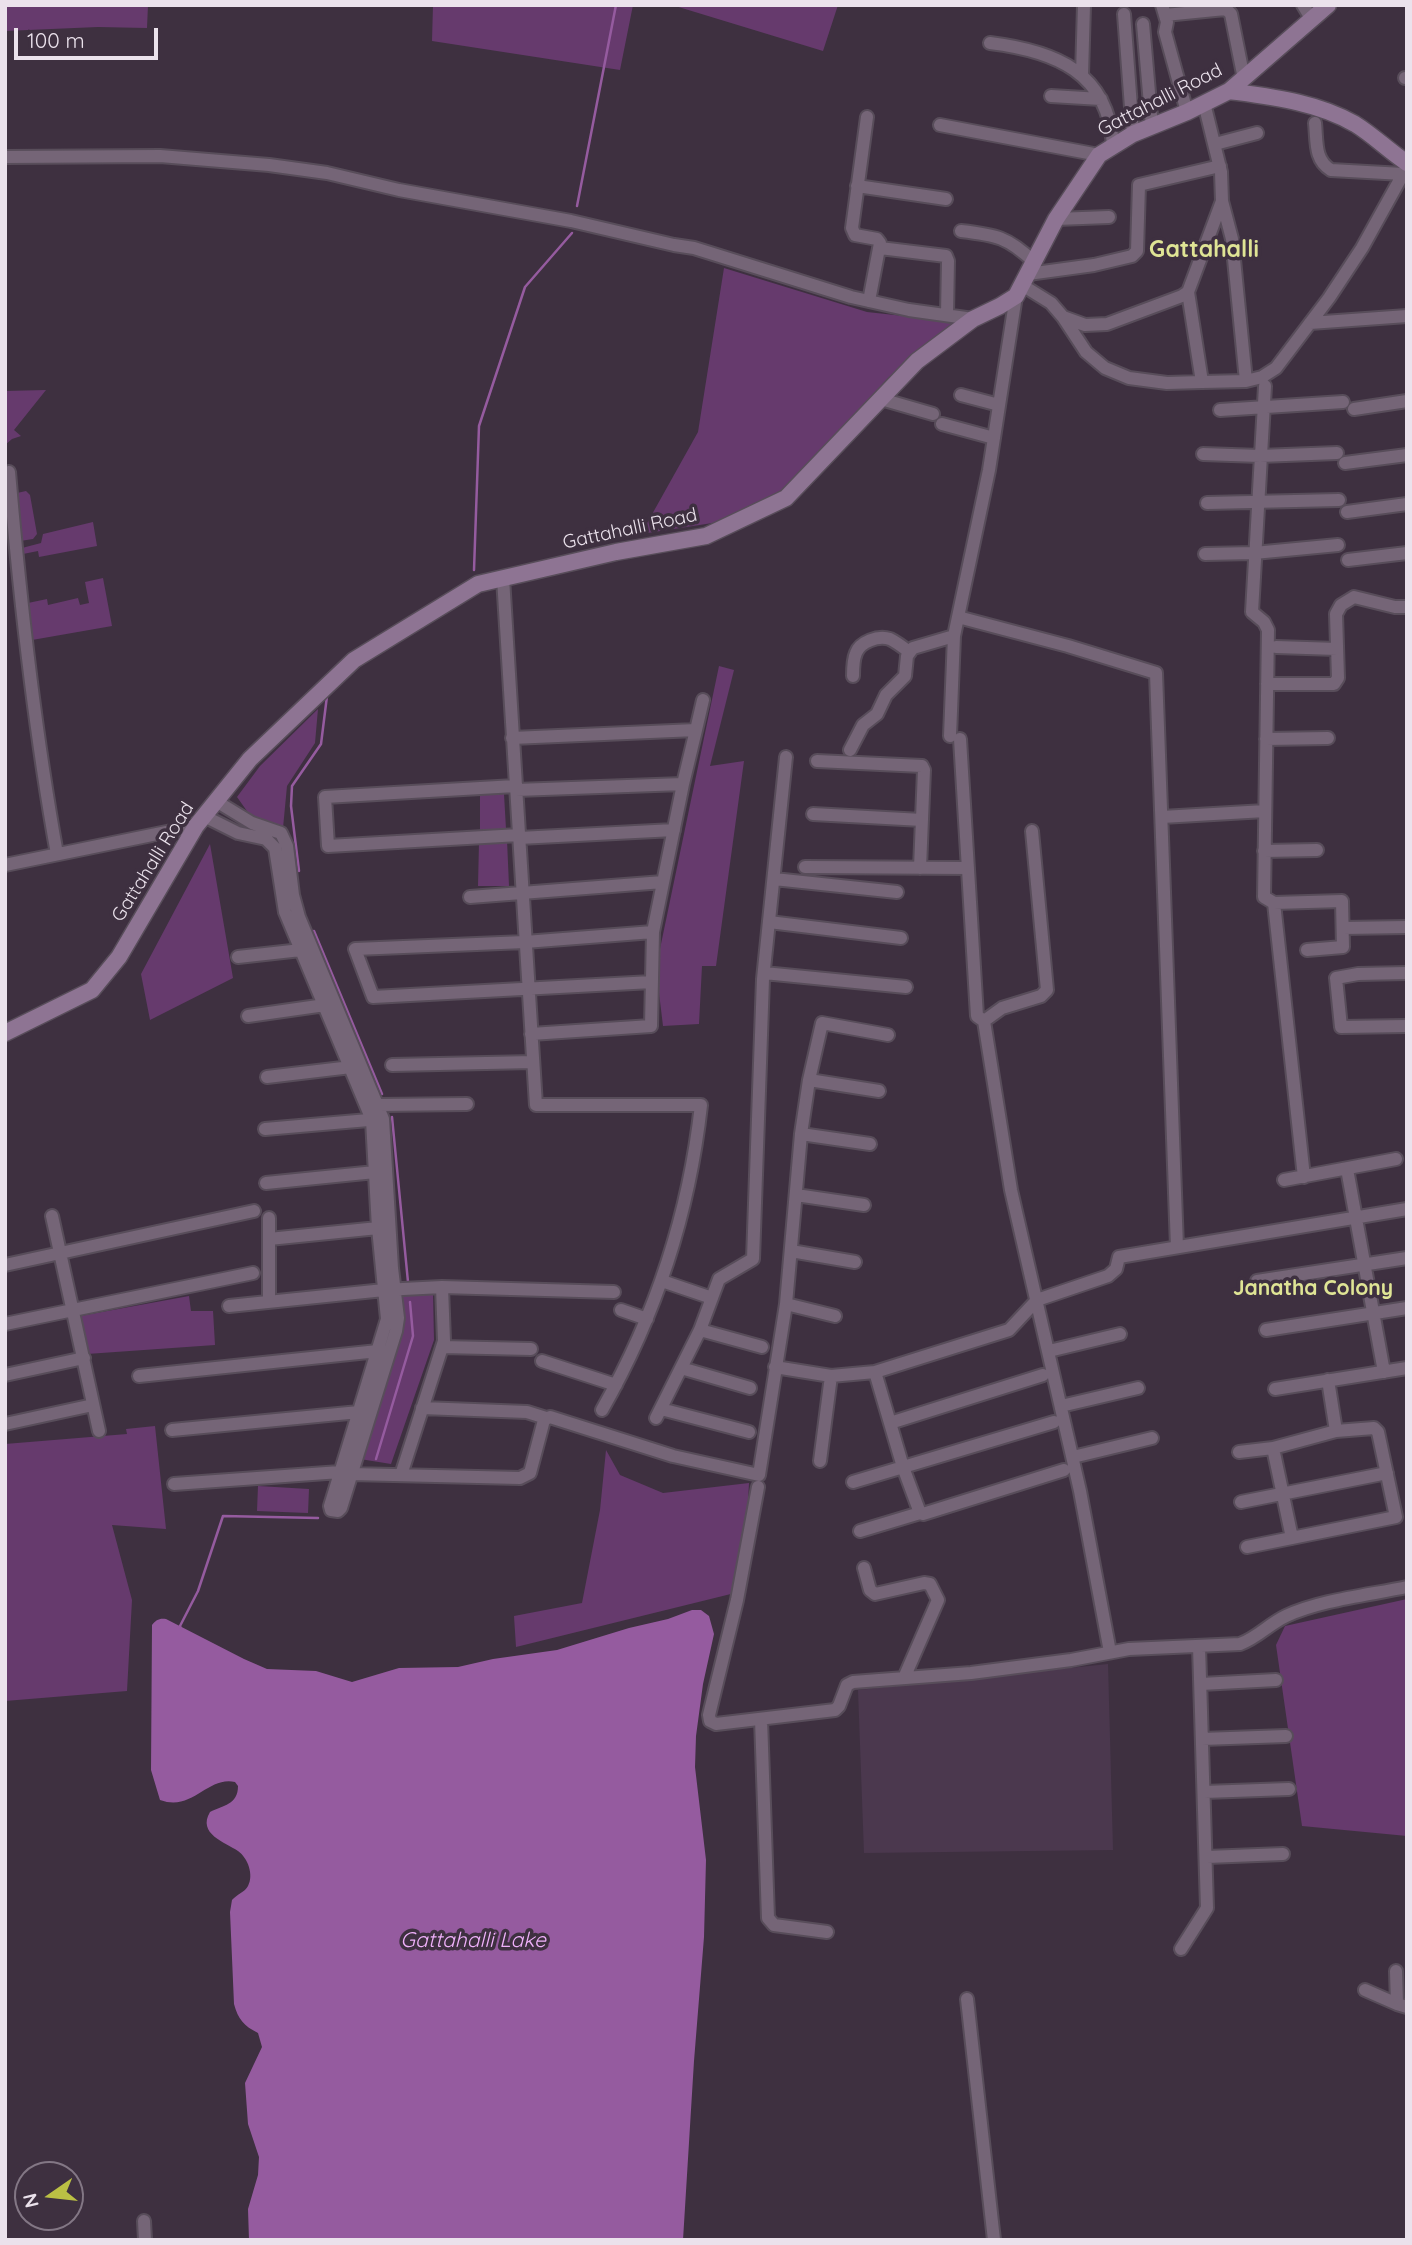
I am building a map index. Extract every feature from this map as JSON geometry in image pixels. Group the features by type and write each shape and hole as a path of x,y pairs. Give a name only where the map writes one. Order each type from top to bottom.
{"main road":[{"name":"Gattahalli Road","path":"5,1033 92,990 119,957 200,821 250,758 354,660 478,584 616,552 706,536 786,498 917,360 1025,279 1056,219 1099,155 1133,134 1229,91 1244,79 1307,12 1328,5"},
{"path":"1229,91 1291,101 1355,124 1405,168"}],"street":[{"path":"1082,75 1084,5"},
{"path":"1186,112 1165,32 1164,10 1226,9 1231,14 1244,79"},
{"path":"1124,14 1133,134"},
{"path":"1143,24 1152,127"},
{"path":"990,43 1065,62 1082,75 1101,99 1112,127 1113,145"},
{"path":"1051,96 1101,99"},
{"path":"1204,103 1220,166 1222,201 1232,239 1246,381"},
{"path":"867,117 852,228 855,235 877,239 880,248 869,301"},
{"path":"961,231 988,234 1011,241 1025,279 1063,317 1086,352 1105,368 1129,378 1167,383 1246,381 1262,377 1276,368 1362,248 1405,168 1331,170 1322,165 1318,156 1315,124"},
{"path":"940,125 1099,155"},
{"path":"1215,144 1256,133"},
{"path":"5,157 160,156 270,165 327,173 399,190 572,221 674,245 694,247 869,301 909,310 973,318"},
{"path":"1025,279 1132,256 1137,251 1139,185 1220,166"},
{"path":"857,186 946,199"},
{"path":"1202,382 1188,292 1222,201"},
{"path":"1056,219 1109,217"},
{"path":"880,248 946,256 947,314"},
{"path":"1025,279 954,636 955,738 968,868 977,1016 984,1021 1011,1190 1073,1457 1110,1652"},
{"path":"1063,317 1085,325 1107,324 1188,292"},
{"path":"1310,323 1407,316"},
{"path":"1265,386 1252,612 1264,622 1268,630 1264,897 1274,903 1342,901 1343,947 1307,950"},
{"path":"961,395 999,405"},
{"path":"881,398 994,438"},
{"path":"1220,410 1348,406 1407,401"},
{"path":"1203,454 1341,458 1407,455"},
{"path":"9,472 27,658 41,769 57,854"},
{"path":"1207,503 1339,500"},
{"path":"1347,512 1407,504"},
{"path":"1205,554 1254,553 1338,545"},
{"path":"1348,560 1407,553"},
{"path":"503,578 536,1105 701,1105 687,1197 662,1282 603,1410"},
{"path":"1267,684 1334,684 1338,678 1336,614 1341,605 1354,597 1395,607 1407,607"},
{"path":"958,617 1156,673 1177,1247"},
{"path":"850,750 863,725 877,714 886,695 905,676 909,652 913,648 954,636"},
{"path":"853,676 855,656 864,643 884,638 892,640 909,652"},
{"path":"1276,647 1337,649"},
{"path":"531,1034 651,1026 653,932 703,700"},
{"path":"512,738 696,730"},
{"path":"1266,739 1328,738"},
{"path":"749,1432 659,1413 700,1329 719,1279 753,1258 764,973 786,757"},
{"path":"817,761 922,766 925,770 920,868"},
{"path":"674,830 328,846 325,797 683,784"},
{"path":"216,801 252,823 281,833 299,917 379,1105 375,1172 378,1228 389,1289 398,1318 396,1331 346,1473"},
{"path":"1162,817 1265,811"},
{"path":"813,814 922,820"},
{"path":"5,865 200,821 271,842 277,859 285,912 351,1067 378,1120 389,1289 387,1319 359,1412 346,1473"},
{"path":"984,1021 1002,1008 1041,996 1047,990 1032,831"},
{"path":"1264,851 1317,850"},
{"path":"804,867 968,868"},
{"path":"774,879 897,892"},
{"path":"470,897 663,882"},
{"path":"1274,903 1304,1177"},
{"path":"769,922 901,938"},
{"path":"1343,928 1407,927"},
{"path":"652,982 373,997 355,949 525,942 653,932"},
{"path":"238,957 301,950"},
{"path":"764,973 906,987"},
{"path":"1407,973 1358,974 1336,978 1341,1027 1407,1026"},
{"path":"248,1016 325,1005"},
{"path":"422,1408 527,1412 673,1456 759,1475 786,1304 809,1080 822,1023 888,1035"},
{"path":"392,1065 533,1062"},
{"path":"267,1077 351,1067"},
{"path":"809,1080 879,1091"},
{"path":"379,1105 467,1104"},
{"path":"265,1129 378,1120"},
{"path":"802,1134 870,1144"},
{"path":"1284,1181 1396,1159"},
{"path":"1347,1169 1384,1372"},
{"path":"266,1183 375,1172"},
{"path":"796,1195 863,1205"},
{"path":"775,1367 831,1376 875,1372 1009,1329 1037,1300 1108,1276 1116,1269 1119,1257 1407,1209"},
{"path":"5,1265 254,1210"},
{"path":"52,1216 99,1431"},
{"path":"269,1218 269,1301"},
{"path":"269,1239 378,1228"},
{"path":"791,1251 855,1262"},
{"path":"1257,1281 1407,1258"},
{"path":"5,1324 253,1273"},
{"path":"662,1282 712,1298"},
{"path":"401,1475 444,1341 442,1287"},
{"path":"229,1306 389,1289 442,1287 614,1292"},
{"path":"786,1304 835,1316"},
{"path":"1266,1330 1407,1308"},
{"path":"621,1310 647,1319"},
{"path":"700,1329 762,1348"},
{"path":"1049,1351 1120,1334"},
{"path":"442,1347 531,1349"},
{"path":"139,1376 378,1351"},
{"path":"5,1375 84,1358"},
{"path":"542,1361 616,1385"},
{"path":"681,1368 750,1388"},
{"path":"1275,1389 1407,1368"},
{"path":"875,1372 903,1467 920,1513"},
{"path":"820,1461 831,1376"},
{"path":"890,1423 1044,1376"},
{"path":"1328,1381 1336,1431"},
{"path":"1061,1406 1138,1388"},
{"path":"5,1424 93,1405"},
{"path":"172,1430 359,1412"},
{"path":"174,1484 346,1473 520,1478 530,1473 546,1418"},
{"path":"853,1482 1054,1422"},
{"path":"1239,1452 1273,1448 1336,1431 1374,1428 1378,1432 1396,1517 1247,1547"},
{"path":"1073,1457 1152,1438"},
{"path":"1273,1448 1292,1538"},
{"path":"860,1531 1064,1470"},
{"path":"1241,1502 1387,1474"},
{"path":"758,1487 737,1600 709,1715 710,1721 716,1724 829,1712 839,1706 844,1689 853,1682 996,1670 1110,1652 1240,1644 1251,1641 1283,1617 1304,1609 1407,1587"},
{"path":"864,1568 870,1590 875,1594 924,1583 930,1584 937,1595 938,1600 904,1678"},
{"path":"1181,1949 1206,1908 1199,1646"},
{"path":"1200,1684 1276,1680"},
{"path":"761,1719 768,1918 774,1925 827,1932"},
{"path":"1202,1739 1286,1736"},
{"path":"1204,1792 1289,1789"},
{"path":"1206,1857 1283,1854"},
{"path":"1396,1971 1402,2006"},
{"path":"1365,1990 1402,2006"},
{"path":"967,1999 994,2240"},
{"path":"144,2221 145,2240"}],"shaded area":[{"path":"5,5 148,5 147,28 5,31"},
{"path":"433,5 633,5 620,70 432,41"},
{"path":"672,5 838,5 823,51"},
{"path":"724,268 867,312 959,322 888,378 792,485 719,522 641,534 698,432"},
{"path":"46,390 14,430 21,436 5,445 5,391"},
{"path":"26,491 30,495 37,534 33,539 20,541 17,493"},
{"path":"93,522 97,546 39,557 38,551 23,554 22,548 41,543 43,534"},
{"path":"103,578 112,626 32,640 28,603 47,599 48,605 78,598 80,605 89,603 85,582"},
{"path":"719,666 734,670 710,766 744,761 716,966 702,966 699,1024 663,1026 656,968"},
{"path":"318,709 315,743 287,786 283,828 254,821 237,797 260,766"},
{"path":"504,794 506,829 480,830 480,795"},
{"path":"507,840 509,886 478,886 479,842"},
{"path":"210,844 233,978 150,1020 141,974"},
{"path":"433,1293 434,1340 391,1464 360,1459 403,1329 399,1294"},
{"path":"189,1296 191,1311 213,1311 215,1345 87,1354 80,1316"},
{"path":"155,1426 166,1529 112,1525 132,1600 127,1691 5,1701 5,1444 127,1434 126,1429"},
{"path":"606,1450 620,1475 663,1493 749,1483 743,1591 516,1647 514,1616 582,1603 600,1510"},
{"path":"258,1486 309,1489 308,1513 257,1511"},
{"path":"1407,1599 1407,1836 1302,1826 1276,1645 1285,1626"},
{"path":"1108,1664 1113,1850 864,1853 858,1690"}],"water":[{"name":"Gattahalli Lake","path":"692,1610 701,1610 709,1616 714,1634 703,1684 696,1736 695,1767 706,1860 704,1937 683,2240 249,2240 248,2209 258,2175 259,2157 248,2124 245,2083 262,2047 258,2033 242,2022 234,2004 230,1912 232,1900 245,1890 250,1882 250,1872 242,1854 214,1836 207,1826 210,1812 233,1801 238,1786 235,1782 225,1782 182,1801 160,1800 151,1770 152,1625 158,1620 166,1619 267,1669 316,1671 352,1682 399,1668 458,1667 557,1650"}],"waterway":[{"path":"577,206 616,5"},
{"path":"474,570 479,426 525,287 572,233"},
{"path":"299,871 291,806 292,786 321,744 327,696"},
{"path":"314,931 382,1094"},
{"path":"392,1117 408,1282"},
{"path":"376,1459 413,1336 410,1302"},
{"path":"181,1629 180,1626 198,1591 223,1516 318,1518"}],"district":[{"name":"Gattahalli","path":"1204,250"},
{"name":"Janatha Colony","path":"1313,1289"}]}
